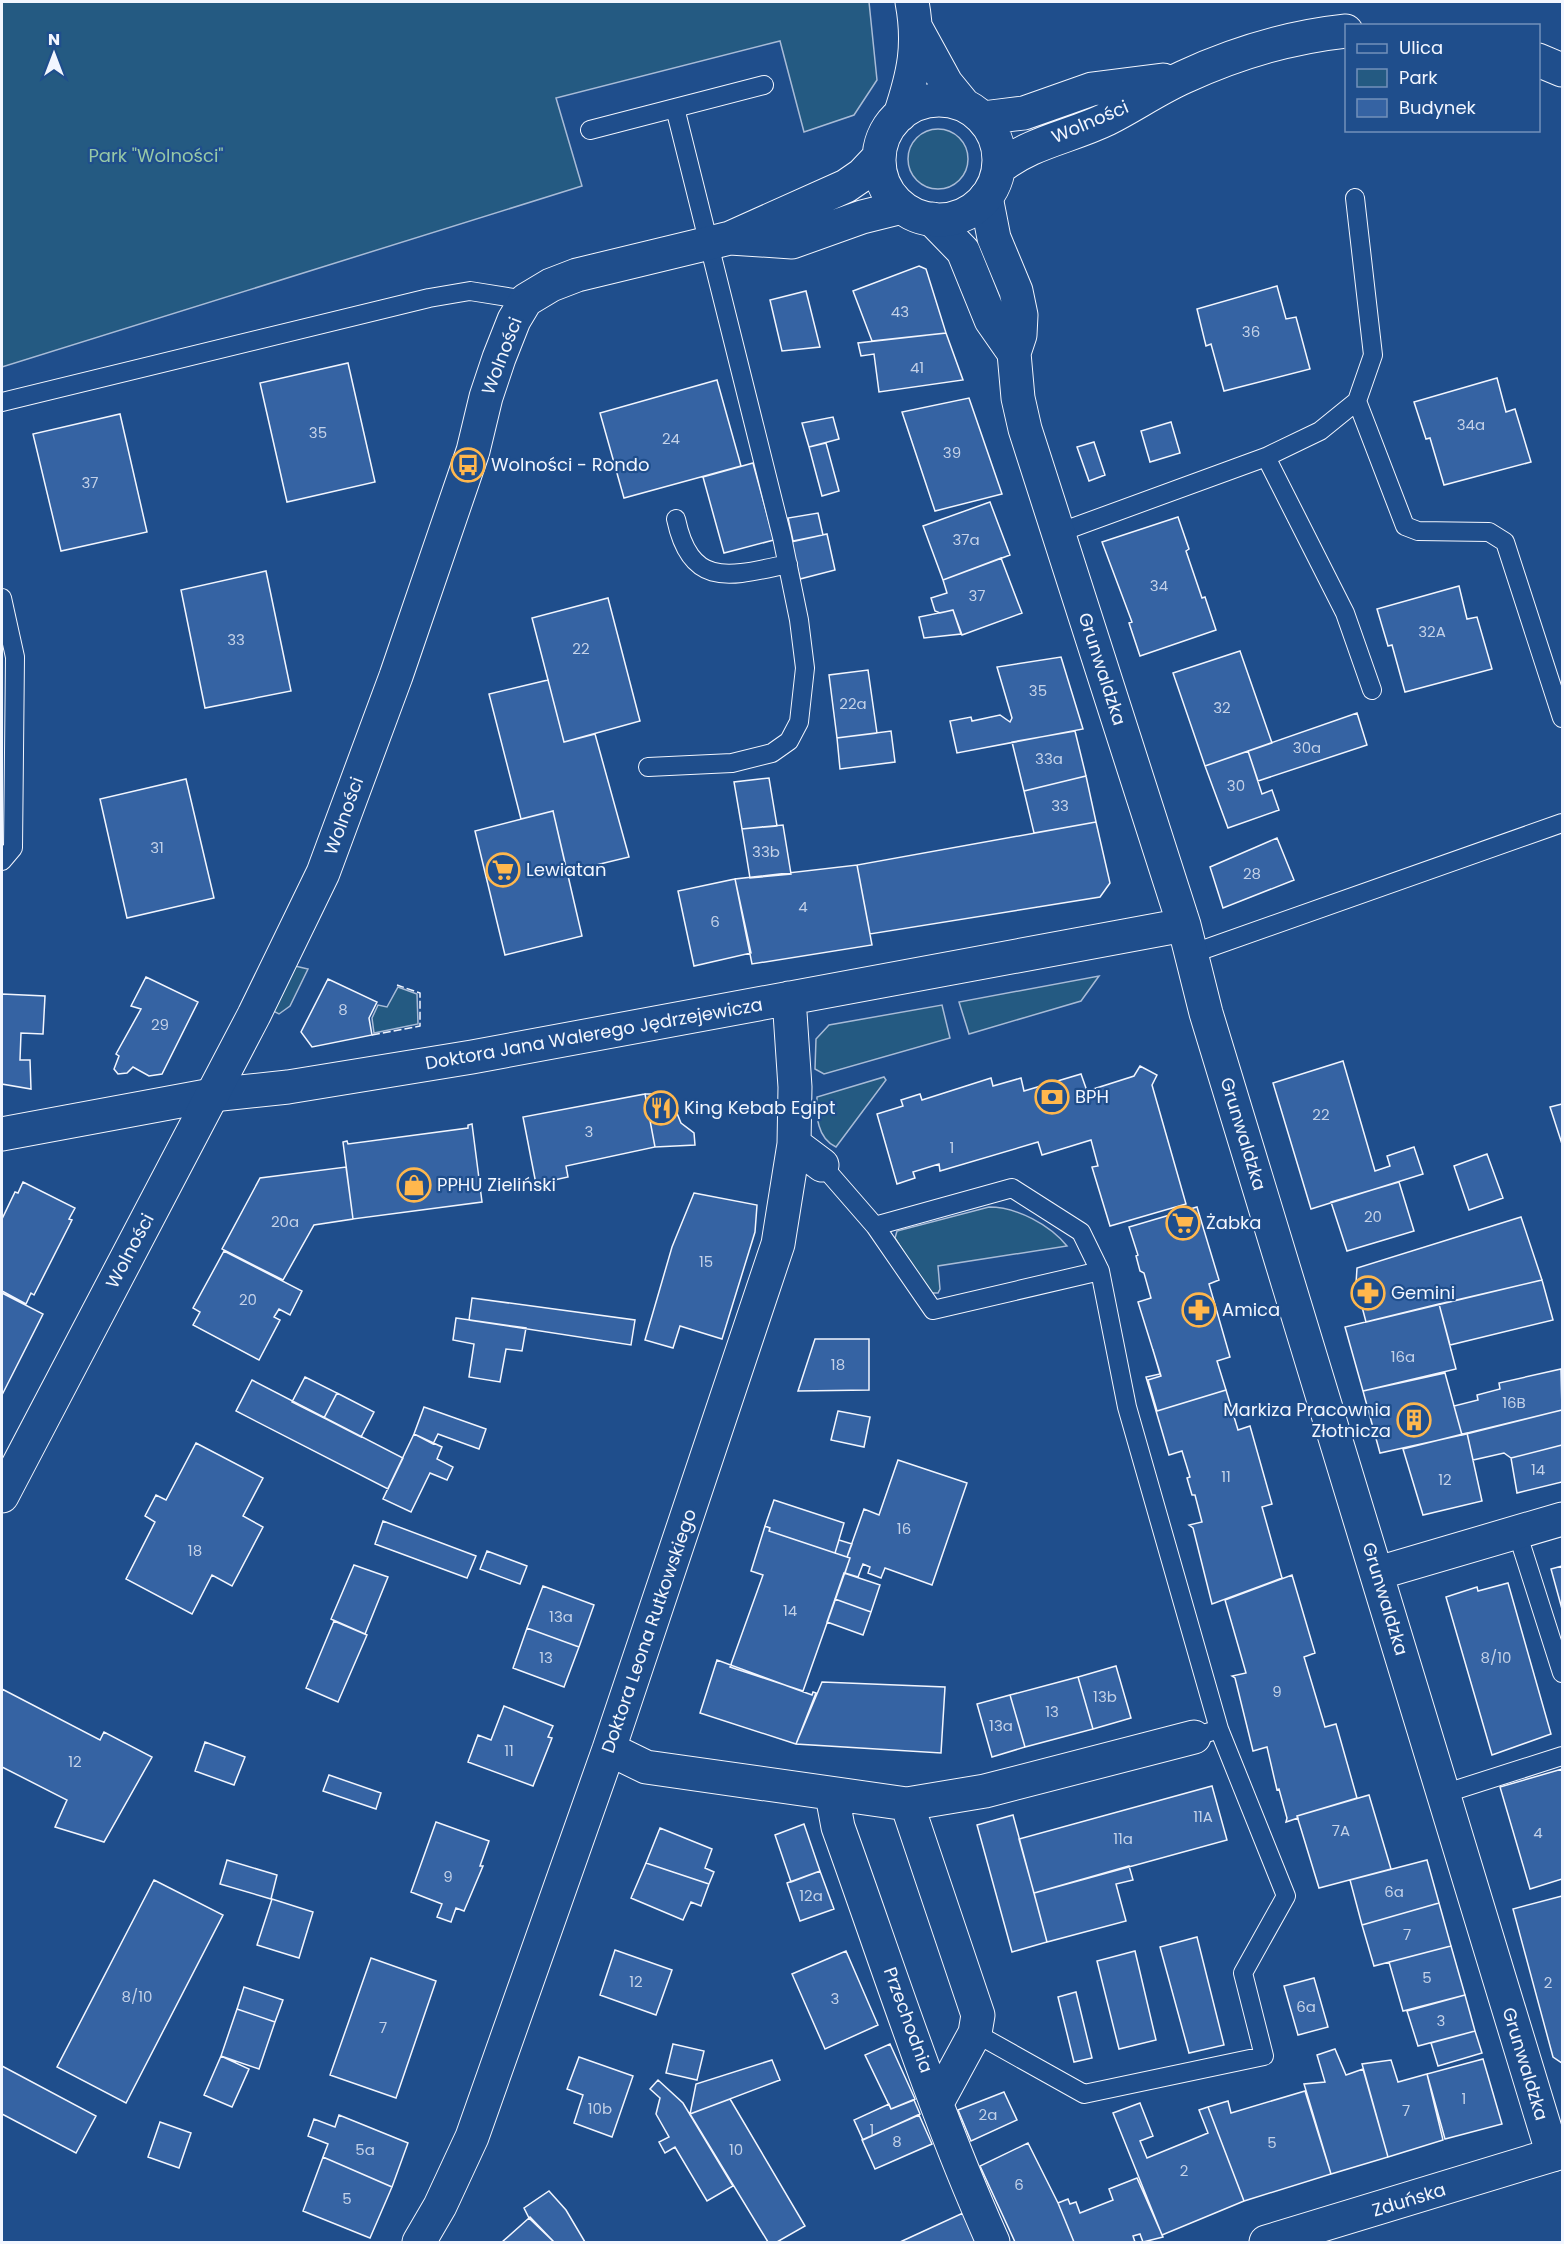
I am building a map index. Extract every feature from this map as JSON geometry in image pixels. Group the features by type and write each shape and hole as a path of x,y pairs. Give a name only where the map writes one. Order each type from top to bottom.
{"street":[{"path":"914,16 946,83 973,112 996,142 992,183 971,211 952,218 932,219 916,215 902,207 884,185 879,157 885,134 900,115 914,105 930,100 948,100 973,112"},
{"path":"900,115 912,73 914,16"},
{"name":"Wolności","path":"992,183 1036,145 1105,120 1183,77 1265,46 1307,35 1345,31"},
{"path":"1540,60 1563,70"},
{"name":"Wolności","path":"973,112 1024,113 1092,89 1183,77"},
{"name":"Wolności","path":"2,1496 212,1095 323,873 396,676 473,451 486,397 499,358 514,320 526,300 551,285 577,275 719,241 846,186 862,175 879,157"},
{"name":"Grunwaldzka","path":"992,183 994,238 1016,291 1021,315 1020,335 1014,353 1018,398 1025,429 1188,939 1206,1013 1378,1573 1443,1794 1558,2153"},
{"name":"Wolności","path":"719,241 792,242 871,214 902,207"},
{"name":"Grunwaldzka","path":"932,219 963,251 991,320 1014,353"},
{"name":"Doktora Jana Walerego Jędrzejewicza","path":"2,1134 212,1095 288,1087 472,1057 789,998 1188,939"},
{"name":"Doktora Leona Rutkowskiego","path":"419,2242 440,2206 472,2136 609,1749 778,1244 794,1144 795,1088 789,998"},
{"path":"794,1144 822,1165"},
{"path":"1378,1573 1563,1518"},
{"path":"609,1749 646,1767 907,1804 985,1791 1207,1733"},
{"name":"Przechodnia","path":"832,1795 838,1827 937,2103 969,2189 993,2242"},
{"path":"907,1804 978,2015 975,2033 937,2103"},
{"name":"Zduńska","path":"1277,2241 1558,2153"}],"lane":[{"path":"590,130 764,85"},
{"path":"648,768 732,763 772,753 789,741 799,722 806,668 788,564 719,241 675,108"},
{"path":"1058,533 1266,457 1320,431 1358,401 1373,355 1355,198"},
{"path":"2,402 429,298 470,291 526,300"},
{"path":"1358,401 1405,526 1418,531 1489,532 1505,542 1563,718"},
{"path":"1266,457 1345,613 1372,690"},
{"path":"676,519 681,544 688,556 703,569 722,574 748,573 788,564"},
{"path":"2,598 15,657 13,848 2,861"},
{"path":"1188,939 1563,823"},
{"path":"822,1165 875,1226 933,1310 1100,1271"},
{"path":"875,1226 1012,1188 1081,1232 1100,1271 1127,1407 1207,1733 1286,1896 1243,1973 1264,2056 1084,2094 975,2033"},
{"path":"1517,1532 1563,1673"},
{"path":"1443,1794 1563,1756"}],"green space":[{"name":"Park \"Wolności\"","path":"2,2 869,2 877,80 854,115 804,132 780,41 556,98 582,186 2,367"},
{"path":"938,129 959,138 968,159 959,180 938,189 917,180 908,159 917,138"},
{"path":"295,966 308,969 290,1006 279,1014 269,1009"},
{"path":"1099,976 1081,1001 969,1034 959,1002"},
{"path":"398,987 417,994 418,1024 374,1033 372,1018 378,1005 387,1007"},
{"path":"942,1005 950,1038 824,1074 815,1069 816,1039 829,1025"},
{"path":"884,1077 886,1080 836,1147 830,1143 819,1126 817,1097"},
{"path":"989,1207 1011,1210 1042,1224 1067,1246 938,1266 940,1289 938,1293 929,1293 895,1238 897,1231"}],"building":[{"path":"919,266 926,269 946,333 872,341 853,291"},
{"path":"1277,286 1286,319 1296,317 1310,369 1224,391 1211,344 1206,346 1197,309"},
{"path":"806,291 820,347 782,351 770,300"},
{"path":"946,333 963,380 879,392 874,354 861,356 858,343"},
{"path":"348,363 375,482 287,502 260,383"},
{"path":"1497,378 1506,412 1515,409 1531,462 1444,485 1430,438 1426,439 1414,402"},
{"path":"717,380 741,466 624,498 600,413"},
{"path":"969,398 1002,494 935,511 902,412"},
{"path":"120,414 147,532 61,551 33,434"},
{"path":"833,417 839,439 809,447 802,423"},
{"path":"1171,422 1180,453 1150,462 1141,431"},
{"path":"1094,442 1105,475 1089,481 1077,447"},
{"path":"826,443 839,491 822,496 809,447"},
{"path":"753,463 774,540 724,553 703,477"},
{"path":"990,502 1010,555 943,580 923,526"},
{"path":"818,513 823,535 793,541 788,518"},
{"path":"1178,517 1189,549 1186,551 1216,630 1140,656 1129,623 1132,622 1102,542"},
{"path":"827,534 835,570 800,579 791,542"},
{"path":"1001,558 1022,613 962,635 953,610 940,613 935,611 931,598 947,593 943,580"},
{"path":"266,571 291,691 205,708 181,590"},
{"path":"1459,586 1467,619 1477,617 1492,669 1405,692 1392,645 1388,646 1377,609"},
{"path":"608,598 640,721 564,742 532,618"},
{"path":"953,610 961,634 924,638 919,617"},
{"path":"1240,651 1272,743 1205,766 1173,673"},
{"path":"1061,657 1083,729 957,753 950,721 971,717 972,721 1000,715 1010,722 1012,718 997,667"},
{"path":"868,670 877,733 837,738 829,675"},
{"path":"548,680 564,742 595,734 629,857 567,872 553,811 521,819 489,694"},
{"path":"1357,713 1367,745 1258,781 1248,751"},
{"path":"891,731 895,762 840,769 837,738"},
{"path":"1075,731 1086,776 1024,791 1012,742"},
{"path":"1248,751 1262,794 1272,790 1279,810 1228,828 1205,766"},
{"path":"1086,776 1096,822 1034,833 1024,791"},
{"path":"769,778 777,826 742,829 734,782"},
{"path":"186,779 214,898 127,918 100,799"},
{"path":"553,811 582,936 505,955 475,831"},
{"path":"1096,822 1110,883 1100,897 870,934 857,865"},
{"path":"783,825 791,874 750,878 742,829"},
{"path":"1277,838 1294,880 1223,908 1210,867"},
{"path":"857,865 872,945 752,964 735,879"},
{"path":"735,879 751,953 694,966 678,891"},
{"path":"146,977 198,1002 162,1074 149,1076 133,1067 127,1073 118,1074 114,1069 119,1056 116,1054 141,1009 131,1006"},
{"path":"328,979 377,1002 369,1018 372,1035 312,1047 301,1032"},
{"path":"2,994 45,996 43,1034 21,1033 20,1060 30,1060 31,1089 2,1084"},
{"path":"1343,1061 1375,1171 1390,1166 1387,1156 1414,1147 1423,1174 1311,1209 1273,1083"},
{"path":"1140,1066 1157,1075 1152,1085 1186,1204 1110,1226 1092,1167 1098,1166 1091,1140 1042,1155 1038,1142 940,1171 939,1164 913,1172 915,1178 897,1184 877,1114 903,1106 901,1100 920,1094 922,1100 991,1078 993,1086 1021,1078 1024,1091 1081,1074 1087,1091 1134,1076"},
{"path":"645,1094 655,1147 566,1166 568,1177 536,1184 523,1117"},
{"name":"King Kebab Egipt","path":"645,1094 669,1094 681,1123 694,1133 695,1145 655,1147"},
{"path":"1562,1104 1562,1144 1550,1107"},
{"name":"PPHU Zieliński","path":"472,1124 482,1202 353,1219 343,1142 347,1141 348,1144 468,1128 468,1125"},
{"path":"1487,1154 1503,1198 1469,1210 1454,1166"},
{"path":"346,1167 353,1219 314,1225 283,1280 222,1249 260,1178"},
{"path":"23,1182 75,1208 69,1219 72,1220 34,1295 31,1293 26,1304 2,1291 2,1219 15,1192 18,1193"},
{"path":"1399,1182 1414,1231 1347,1251 1331,1202"},
{"path":"694,1193 757,1205 755,1232 722,1339 680,1326 673,1348 645,1340 672,1247"},
{"path":"1197,1207 1219,1280 1209,1284 1230,1357 1217,1361 1226,1390 1157,1411 1148,1380 1161,1376 1138,1302 1151,1298 1144,1273 1140,1271 1136,1256 1138,1255 1129,1227"},
{"path":"1521,1217 1542,1280 1366,1322 1356,1284 1357,1268"},
{"path":"224,1251 302,1291 290,1315 279,1309 274,1317 280,1320 259,1360 193,1325 200,1312 193,1308"},
{"path":"1542,1280 1553,1320 1450,1345 1439,1304"},
{"path":"2,1293 43,1314 2,1395"},
{"path":"472,1298 635,1320 631,1345 469,1320"},
{"path":"1439,1304 1456,1369 1363,1391 1345,1327"},
{"path":"456,1318 526,1328 522,1351 506,1349 500,1382 469,1377 474,1344 453,1340"},
{"path":"815,1339 869,1339 869,1390 798,1391"},
{"path":"1153,1350 1161,1376 1148,1380 1157,1411 1226,1390 1238,1430 1250,1426 1272,1504 1262,1507 1282,1578 1212,1604 1193,1528 1189,1525 1202,1522 1195,1495 1192,1495 1187,1478 1190,1477 1182,1451 1169,1455 1146,1377 1160,1374"},
{"path":"1561,1369 1562,1410 1462,1435 1454,1406 1478,1400 1477,1395 1500,1389 1499,1383"},
{"name":"Markiza Pracownia Złotnicza","path":"1445,1373 1462,1435 1380,1453 1363,1391"},
{"path":"305,1377 337,1393 324,1418 292,1402"},
{"path":"252,1380 403,1458 388,1489 236,1411"},
{"path":"337,1393 374,1412 361,1437 324,1418"},
{"path":"424,1407 486,1429 479,1449 438,1434 433,1444 414,1434"},
{"path":"1562,1410 1562,1445 1511,1458 1504,1453 1473,1460 1467,1433"},
{"path":"838,1411 870,1417 864,1447 831,1440"},
{"path":"1467,1433 1482,1501 1423,1515 1403,1449"},
{"path":"414,1434 442,1447 437,1459 453,1467 447,1480 430,1473 411,1512 383,1499"},
{"path":"196,1443 263,1478 243,1516 263,1527 232,1586 212,1575 192,1614 126,1579 155,1522 145,1516 156,1495 166,1500"},
{"path":"1562,1445 1562,1482 1517,1493 1511,1458"},
{"path":"898,1460 967,1483 932,1585 885,1568 881,1578 868,1573 870,1567 863,1564 858,1577 845,1573 850,1558 847,1557 864,1509 879,1515"},
{"path":"774,1500 844,1523 835,1553 769,1531 770,1528 765,1526"},
{"path":"383,1521 476,1556 467,1578 375,1544"},
{"path":"765,1526 770,1528 769,1531 850,1558 803,1691 730,1667 763,1575 751,1571"},
{"path":"839,1540 852,1544 847,1557 835,1553"},
{"path":"487,1551 527,1566 520,1584 480,1569"},
{"path":"354,1565 388,1577 365,1634 331,1619"},
{"path":"1562,1566 1562,1609 1551,1569"},
{"path":"844,1573 880,1585 871,1612 835,1599"},
{"path":"1292,1575 1315,1653 1304,1657 1325,1727 1336,1724 1357,1798 1297,1816 1298,1818 1286,1822 1287,1818 1279,1789 1277,1790 1267,1747 1253,1751 1235,1678 1232,1676 1246,1673 1225,1600"},
{"path":"1508,1583 1551,1734 1492,1755 1446,1597 1477,1587 1478,1591"},
{"path":"543,1586 594,1605 579,1647 527,1628"},
{"path":"835,1599 871,1612 863,1635 827,1622"},
{"path":"334,1621 367,1635 338,1702 306,1688"},
{"path":"527,1628 579,1647 564,1687 513,1668"},
{"path":"717,1660 812,1695 813,1692 816,1693 796,1744 700,1713"},
{"path":"1116,1666 1131,1718 1093,1729 1078,1677"},
{"path":"1078,1677 1093,1729 1025,1747 1010,1695"},
{"path":"822,1682 945,1687 941,1753 796,1744"},
{"path":"2,1689 100,1740 104,1732 152,1757 104,1842 55,1827 67,1800 2,1767"},
{"path":"1010,1695 1025,1747 992,1757 977,1704"},
{"path":"504,1706 553,1726 548,1737 552,1738 533,1786 468,1762 478,1735 491,1740"},
{"path":"205,1742 245,1757 234,1785 195,1771"},
{"path":"1562,1769 1562,1879 1530,1889 1500,1787"},
{"path":"329,1775 381,1793 376,1809 323,1791"},
{"path":"1212,1786 1227,1840 1034,1893 1019,1839"},
{"path":"1369,1795 1391,1869 1319,1888 1297,1816"},
{"path":"1013,1815 1047,1942 1012,1952 977,1825"},
{"path":"436,1822 489,1841 480,1866 483,1866 464,1911 456,1908 451,1922 437,1917 442,1904 411,1892"},
{"path":"804,1824 820,1871 791,1882 775,1835"},
{"path":"660,1828 712,1849 705,1868 714,1872 709,1884 646,1863"},
{"path":"227,1860 277,1875 271,1899 220,1884"},
{"path":"1427,1860 1439,1903 1362,1925 1350,1880"},
{"path":"646,1863 709,1884 701,1906 691,1902 683,1920 631,1898"},
{"path":"1129,1866 1133,1880 1116,1884 1126,1921 1047,1942 1034,1893"},
{"path":"820,1871 834,1909 800,1921 787,1883"},
{"path":"154,1880 223,1915 126,2103 57,2067"},
{"path":"1562,1896 1562,2063 1553,2057 1513,1909"},
{"path":"272,1899 313,1912 299,1958 257,1945"},
{"path":"1439,1903 1451,1946 1374,1966 1362,1925"},
{"path":"1197,1937 1224,2045 1189,2053 1160,1947"},
{"path":"1451,1946 1465,1995 1403,2011 1389,1962"},
{"path":"615,1950 672,1970 656,2015 600,1995"},
{"path":"846,1951 878,2025 825,2049 792,1974"},
{"path":"1135,1951 1156,2040 1119,2049 1097,1961"},
{"path":"371,1958 436,1981 396,2098 330,2075"},
{"path":"1314,1978 1328,2027 1298,2035 1284,1986"},
{"path":"244,1987 283,2000 275,2022 237,2009"},
{"path":"1076,1992 1092,2058 1074,2062 1058,1997"},
{"path":"1465,1995 1475,2031 1418,2046 1407,2011"},
{"path":"237,2009 275,2022 259,2069 221,2056"},
{"path":"1475,2031 1482,2053 1438,2066 1431,2043"},
{"path":"673,2044 704,2051 697,2080 666,2073"},
{"path":"890,2044 915,2099 891,2109 865,2055"},
{"path":"1335,2049 1346,2075 1363,2069 1388,2157 1331,2174 1304,2084 1325,2082 1317,2055"},
{"path":"221,2056 249,2069 232,2107 204,2095"},
{"path":"579,2057 633,2076 612,2137 574,2123 583,2095 567,2089"},
{"path":"1483,2059 1502,2124 1445,2139 1427,2074"},
{"path":"772,2060 780,2080 690,2114 696,2084"},
{"path":"1391,2060 1398,2082 1427,2074 1443,2140 1388,2157 1362,2064"},
{"path":"2,2066 96,2116 76,2153 2,2114"},
{"path":"658,2080 683,2103 733,2186 707,2201 675,2147 665,2153 659,2142 669,2137 656,2114 660,2098 650,2089"},
{"path":"1305,2091 1331,2174 1244,2201 1208,2107 1228,2101 1231,2113"},
{"path":"1004,2092 1017,2120 971,2141 958,2110"},
{"path":"730,2099 805,2226 777,2242 768,2242 690,2114"},
{"path":"914,2100 920,2114 863,2140 854,2120 889,2104 891,2109"},
{"path":"1140,2103 1153,2136 1140,2141 1147,2158 1208,2133 1199,2110 1208,2107 1244,2201 1162,2235 1113,2113"},
{"path":"339,2115 408,2143 392,2187 323,2157 328,2144 308,2136 314,2119 335,2127"},
{"path":"919,2115 932,2144 875,2169 862,2140"},
{"path":"160,2122 191,2133 179,2168 148,2157"},
{"path":"1028,2143 1058,2203 1074,2242 1015,2242 980,2166"},
{"path":"323,2157 392,2187 370,2238 303,2211"},
{"path":"1137,2178 1163,2237 1143,2242 1140,2234 1133,2236 1135,2242 1074,2242 1058,2203 1068,2199 1070,2204 1076,2202 1080,2213 1113,2200 1109,2189"},
{"path":"549,2191 566,2210 585,2242 554,2242 529,2218 524,2208"},
{"path":"963,2213 976,2242 900,2242"},
{"path":"529,2218 554,2242 502,2242"}],"fence":[{"path":"372,1035 420,1026 420,993 397,985"}],"place":[{"name":"Wolności - Rondo","path":"468,465"},
{"name":"Lewiatan","path":"503,870"},
{"name":"BPH","path":"1052,1097"},
{"name":"King Kebab Egipt","path":"661,1108"},
{"name":"PPHU Zieliński","path":"414,1185"},
{"name":"Żabka","path":"1183,1223"},
{"name":"Gemini","path":"1368,1293"},
{"name":"Amica","path":"1199,1310"},
{"name":"Markiza Pracownia Złotnicza","path":"1414,1420"}]}
